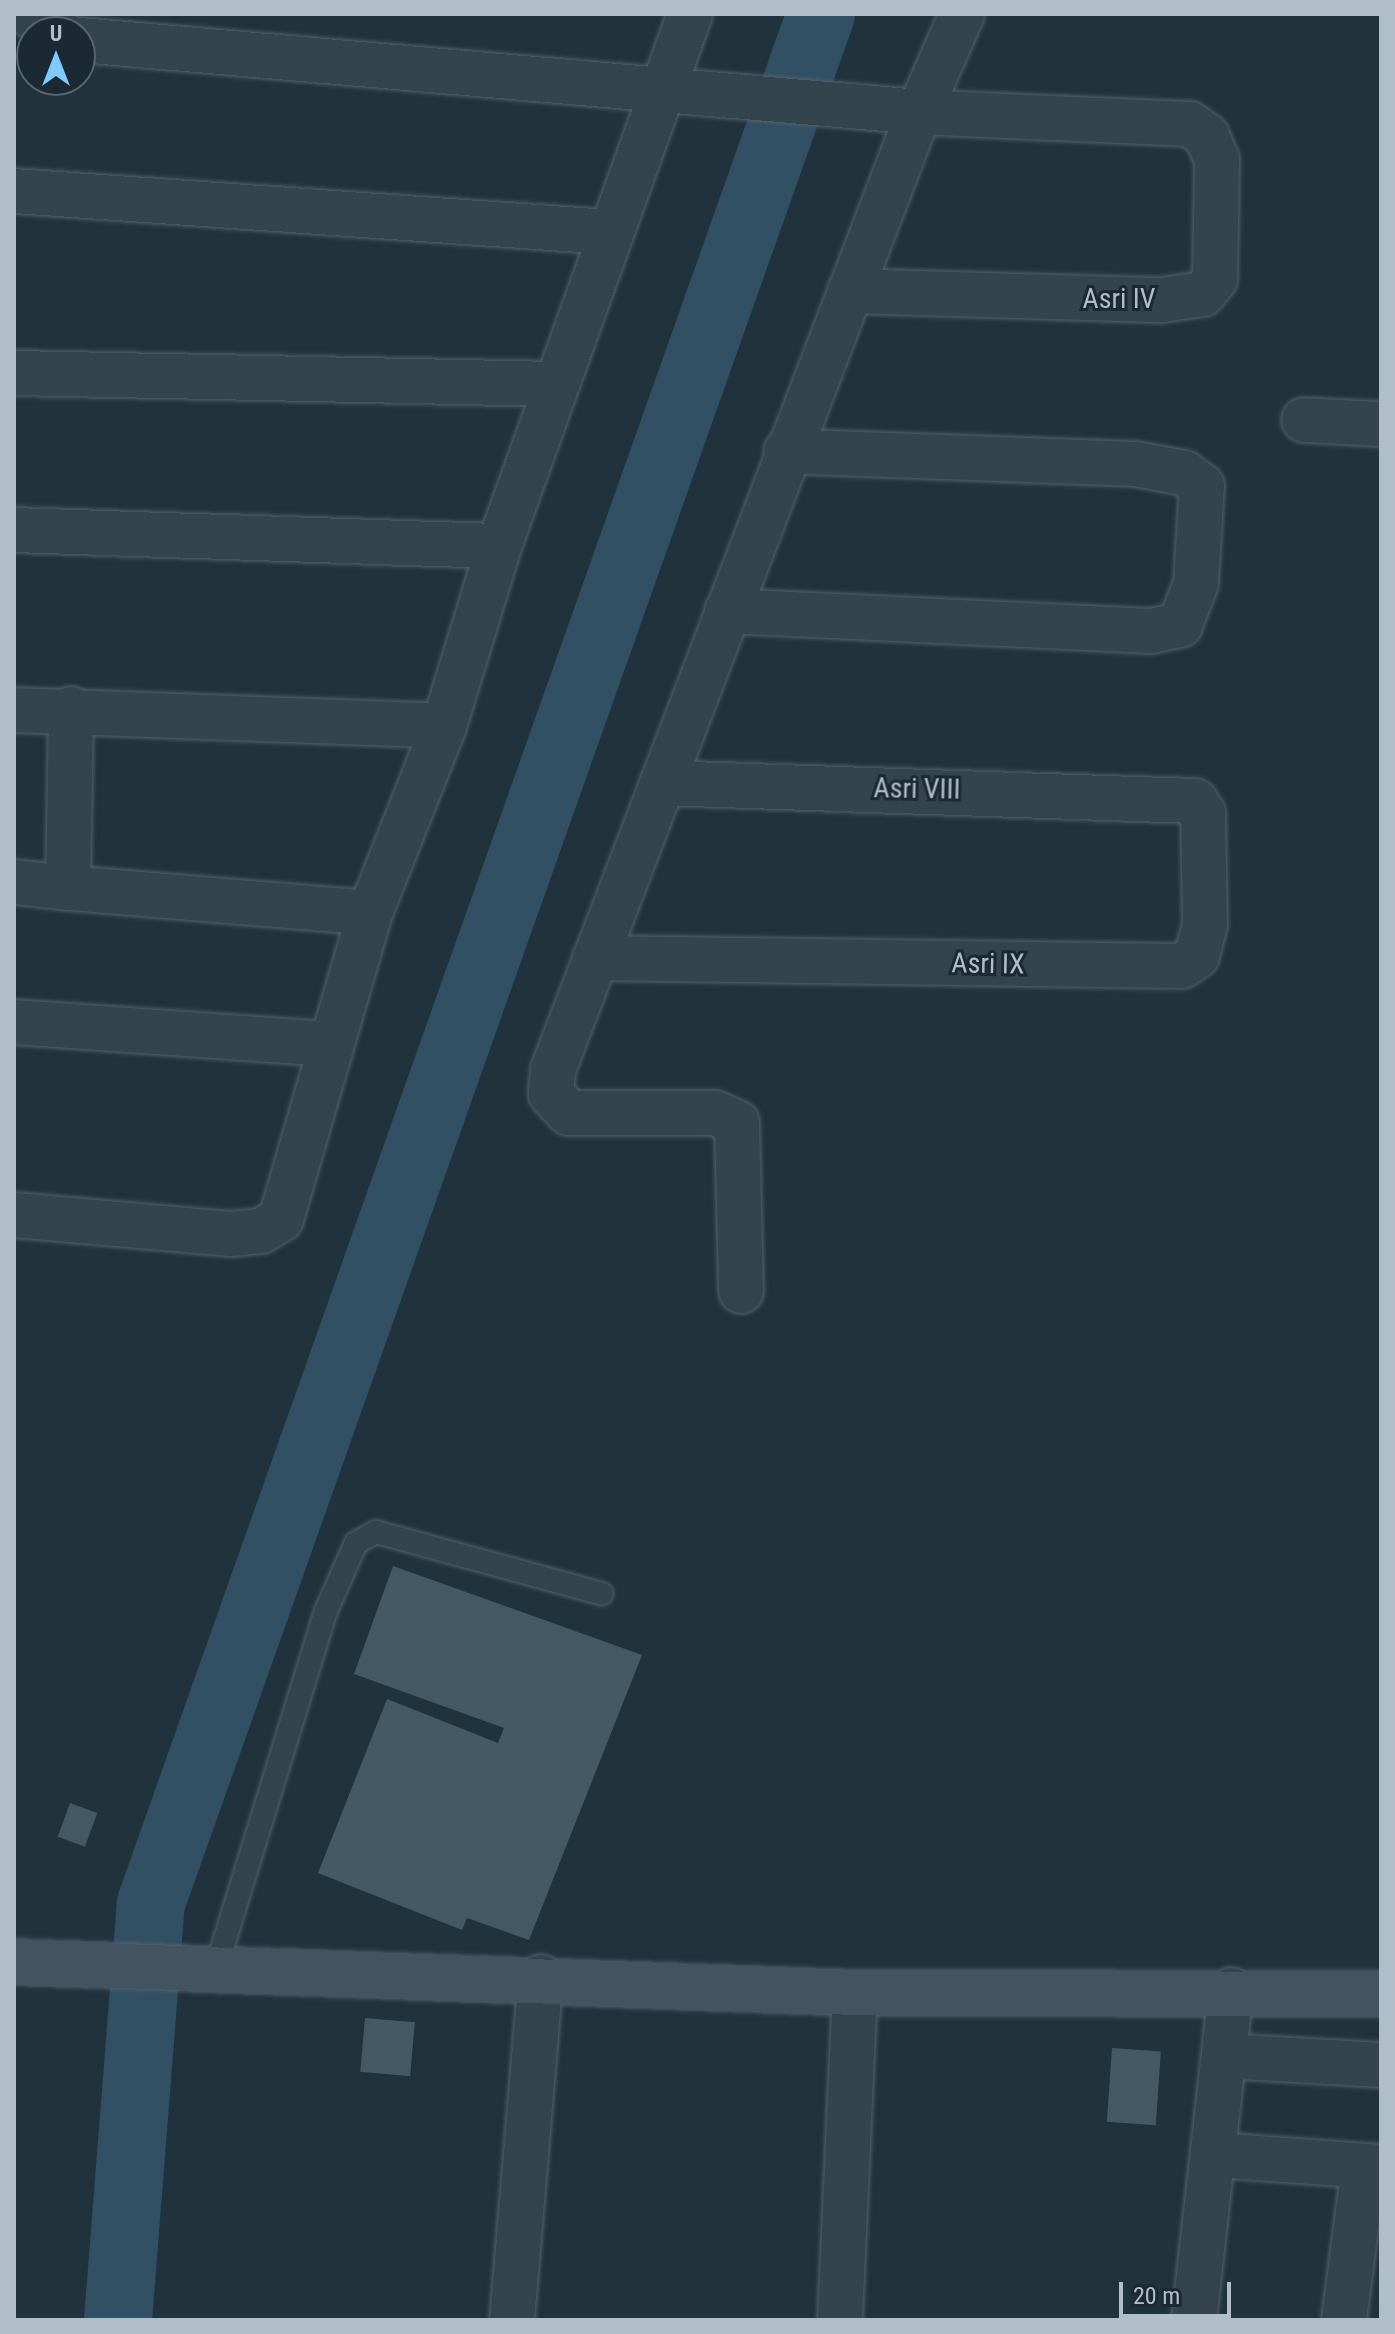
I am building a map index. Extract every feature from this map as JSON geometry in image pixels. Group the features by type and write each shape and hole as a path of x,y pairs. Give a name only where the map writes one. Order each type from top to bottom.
{"street":[{"path":"14,1215 261,1231 281,1219 290,1198 328,1044 370,913 444,726 499,546 660,90 690,14"},
{"path":"741,1291 737,1123 715,1113 569,1113 551,1094 595,958 786,451 919,112 962,14"},
{"path":"96,41 919,112"},
{"name":"Asri IV","path":"850,291 1162,300 1203,294 1215,279 1217,160 1207,136 1190,124 919,112"},
{"path":"14,191 610,232"},
{"path":"14,373 556,384"},
{"path":"1304,420 1381,424"},
{"path":"727,611 1151,631 1180,625 1196,583 1202,486 1184,473 1135,464 786,451"},
{"path":"14,530 499,546"},
{"path":"14,710 71,709 444,726"},
{"path":"68,888 71,709"},
{"name":"Asri VIII","path":"662,783 1173,795"},
{"name":"Asri IX","path":"595,958 1182,966 1197,956 1205,925 1203,813 1195,801 1173,795"},
{"path":"14,882 370,913"},
{"path":"14,1022 328,1044"},
{"path":"14,1962 196,1964 855,1993 1231,1990 1381,1994"},
{"path":"512,2320 541,1977"},
{"path":"1194,2320 1215,2155 1231,1990"},
{"path":"840,2320 855,1993"},
{"path":"1225,2056 1381,2065"},
{"path":"1215,2155 1373,2166 1344,2320"}],"lane":[{"path":"196,1964 326,1611 356,1543 376,1532 602,1594"}],"building":[{"path":"393,1566 642,1655 529,1940 467,1918 462,1930 318,1873 387,1699 498,1743 504,1728 354,1674"},
{"path":"70,1803 97,1813 85,1847 58,1837"},
{"path":"365,2018 415,2022 410,2076 360,2072"},
{"path":"1112,2048 1161,2051 1156,2125 1107,2122"}],"waterway":[{"path":"118,2320 151,1903 821,14"}]}
